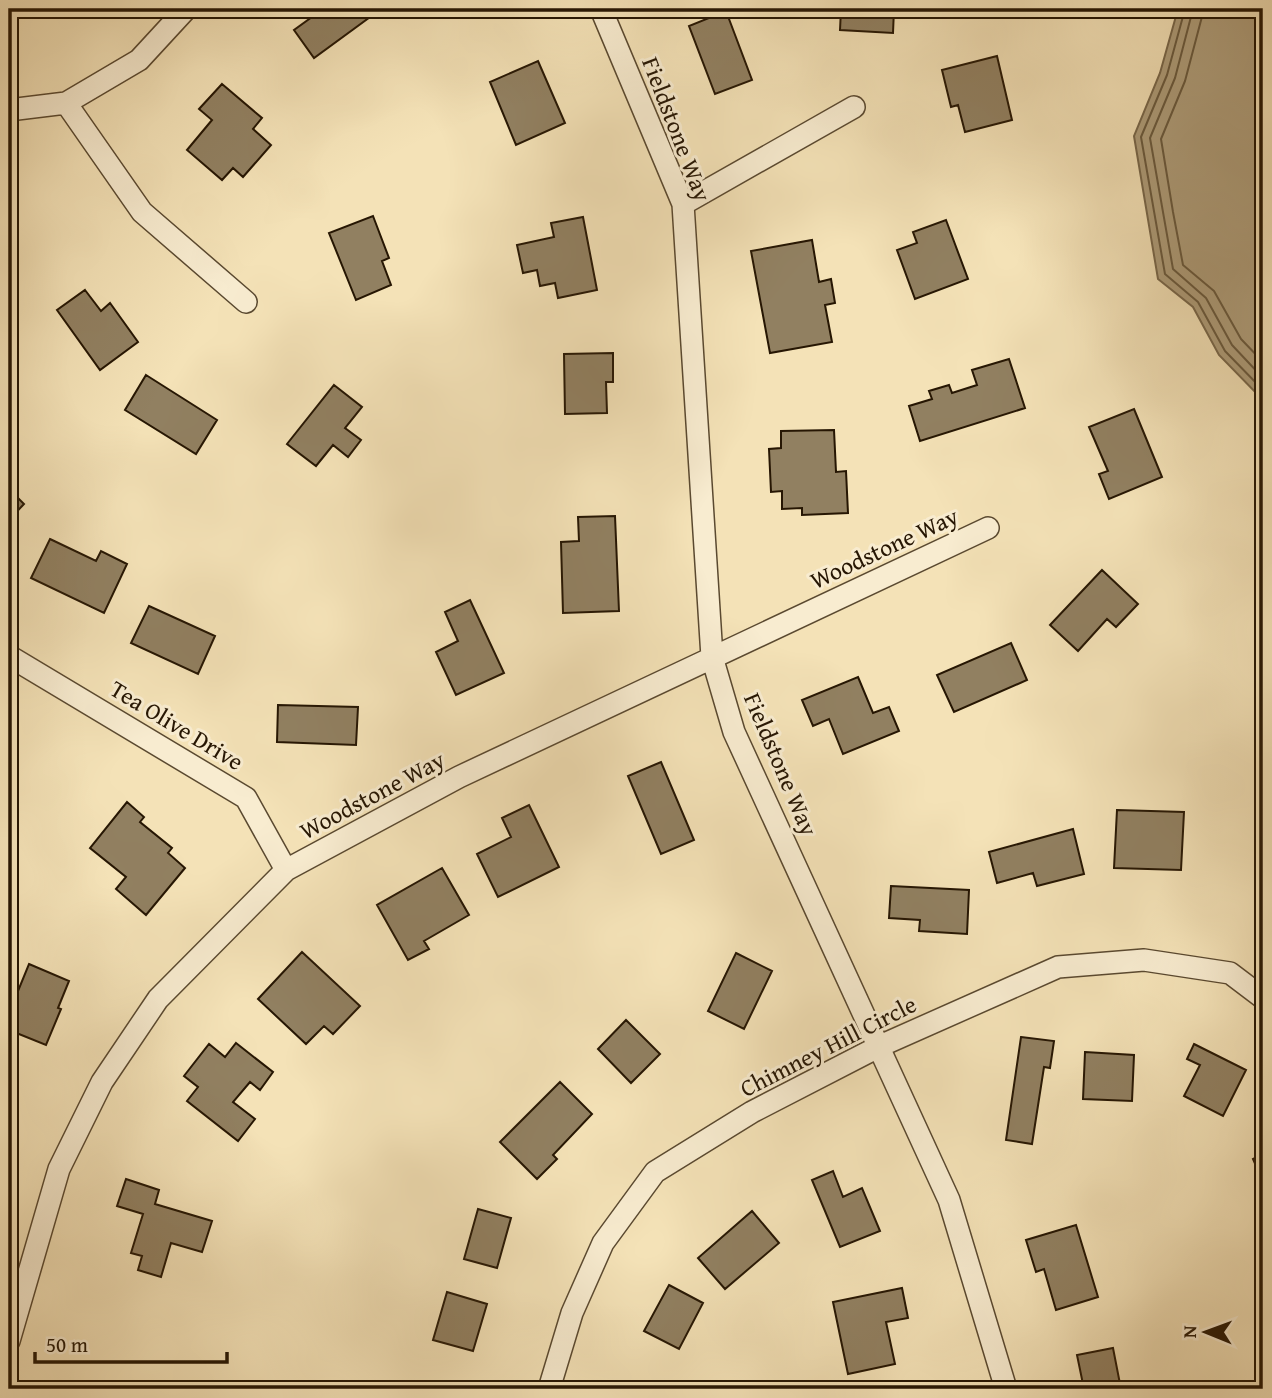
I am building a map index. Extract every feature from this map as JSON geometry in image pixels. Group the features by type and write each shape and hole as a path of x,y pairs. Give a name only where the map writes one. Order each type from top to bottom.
{"street":[{"path":"9,110 66,103 139,60 186,9"},
{"name":"Fieldstone Way","path":"601,9 683,204 712,657 734,732 949,1200 1006,1389"},
{"path":"66,103 142,212 246,302"},
{"path":"683,204 854,107"},
{"name":"Woodstone Way","path":"9,1341 58,1169 102,1082 158,999 286,870 459,778 988,528"},
{"name":"Tea Olive Drive","path":"9,656 246,799 286,870"},
{"name":"Chimney Hill Circle","path":"549,1389 572,1313 603,1243 655,1172 752,1112 880,1046 1058,967 1144,960 1230,973 1263,998"}],"water":[{"path":"1178,9 1263,9 1263,400 1219,355 1193,307 1158,279 1134,136 1160,73"}],"building":[{"path":"9,9 31,9 9,22"},
{"path":"323,9 381,9 314,58 294,30"},
{"path":"841,9 894,9 893,33 840,30"},
{"path":"726,11 752,80 715,94 689,26"},
{"path":"997,56 1012,120 965,132 958,105 951,107 942,70"},
{"path":"538,61 565,123 516,145 490,82"},
{"path":"222,84 262,118 253,129 271,145 243,177 233,168 222,180 187,150 212,120 199,109"},
{"path":"373,216 389,258 382,261 391,285 356,300 329,233"},
{"path":"583,217 597,290 558,298 555,283 540,286 537,270 523,273 517,245 554,237 551,223"},
{"path":"946,220 968,279 915,299 897,250 917,243 913,232"},
{"path":"812,240 819,282 831,279 835,303 825,305 832,342 770,353 751,251"},
{"path":"85,290 101,311 110,303 138,342 100,370 57,310"},
{"path":"613,353 613,382 606,382 607,413 565,414 564,354"},
{"path":"1009,359 1025,408 920,441 909,406 932,399 929,391 949,385 952,393 977,385 972,370"},
{"path":"146,375 217,420 196,454 125,410"},
{"path":"334,385 362,407 345,428 361,440 348,457 333,445 316,466 287,444"},
{"path":"1134,409 1162,477 1109,499 1099,474 1108,471 1089,427"},
{"path":"834,430 836,472 846,471 848,513 802,515 802,508 782,509 782,491 771,492 769,449 781,448 781,431"},
{"path":"9,489 24,504 9,520"},
{"path":"615,516 619,611 563,613 561,542 579,541 578,517"},
{"path":"50,539 96,561 101,551 127,564 104,613 31,578"},
{"path":"1102,570 1138,604 1116,627 1107,619 1078,651 1050,625"},
{"path":"470,600 504,673 456,695 436,652 458,641 445,612"},
{"path":"149,606 215,636 198,674 131,643"},
{"path":"1011,643 1027,680 954,712 937,675"},
{"path":"858,677 873,713 889,707 899,731 843,754 829,719 813,726 802,700"},
{"path":"278,705 358,707 356,745 277,742"},
{"path":"661,762 694,840 661,854 628,776"},
{"path":"127,802 144,817 140,822 172,848 168,853 185,868 146,915 116,889 126,877 90,848"},
{"path":"529,805 559,867 498,897 477,854 511,837 502,818"},
{"path":"1117,810 1184,812 1181,870 1114,868"},
{"path":"1073,829 1084,874 1037,886 1033,873 997,883 989,852"},
{"path":"442,868 469,915 424,941 429,949 408,960 377,905"},
{"path":"891,886 969,890 967,934 919,931 920,920 889,918"},
{"path":"302,952 360,1006 333,1034 324,1026 306,1044 258,999"},
{"path":"736,953 772,971 744,1029 708,1011"},
{"path":"29,964 69,981 46,1045 9,1030 9,1013"},
{"path":"626,1020 660,1054 631,1083 598,1049"},
{"path":"1021,1037 1054,1041 1050,1068 1044,1067 1032,1144 1006,1140"},
{"path":"236,1043 273,1072 260,1090 250,1082 233,1102 255,1119 238,1141 187,1101 198,1087 184,1076 209,1044 225,1057"},
{"path":"1194,1044 1246,1070 1223,1116 1184,1096 1200,1065 1187,1059"},
{"path":"1085,1052 1134,1055 1132,1101 1083,1099"},
{"path":"560,1082 592,1114 553,1155 557,1159 537,1179 500,1142"},
{"path":"1263,1154 1263,1182 1253,1159"},
{"path":"833,1171 843,1197 862,1188 880,1231 840,1247 812,1180"},
{"path":"126,1179 159,1190 155,1204 212,1221 202,1252 171,1243 161,1277 138,1270 142,1256 131,1253 143,1214 117,1206"},
{"path":"478,1209 511,1218 497,1268 464,1259"},
{"path":"752,1211 779,1243 725,1289 698,1258"},
{"path":"1076,1225 1098,1297 1056,1310 1044,1269 1036,1272 1026,1240"},
{"path":"669,1285 703,1303 679,1349 644,1331"},
{"path":"902,1288 908,1318 886,1322 895,1364 848,1374 833,1302"},
{"path":"447,1292 487,1304 473,1351 433,1340"},
{"path":"1113,1348 1121,1389 1084,1389 1077,1355"}]}
